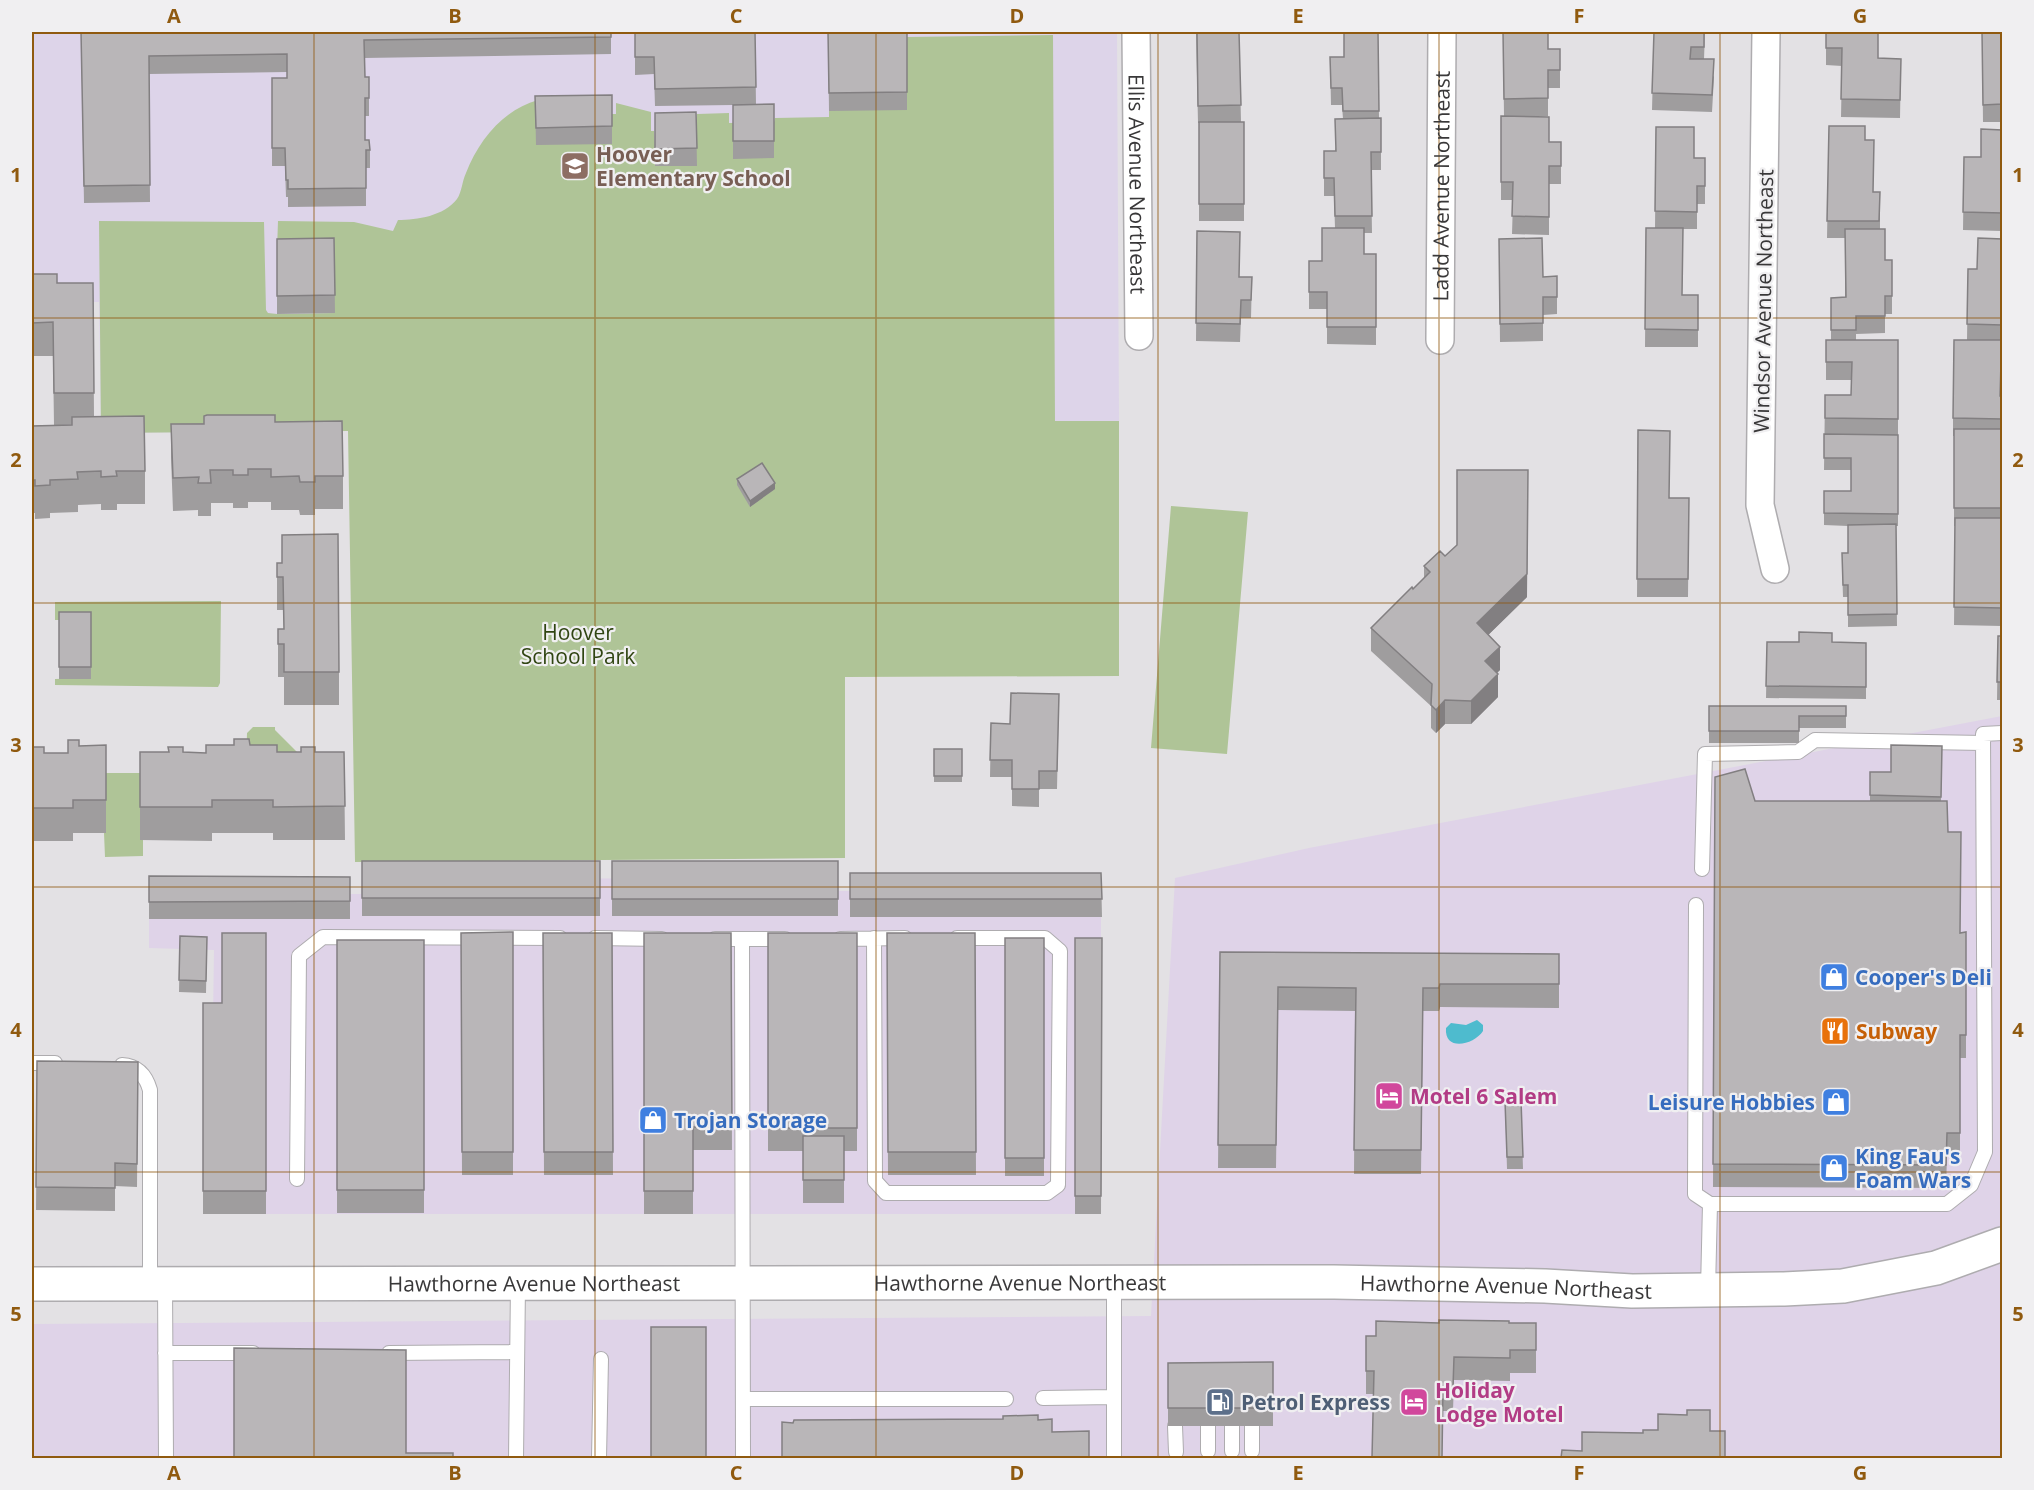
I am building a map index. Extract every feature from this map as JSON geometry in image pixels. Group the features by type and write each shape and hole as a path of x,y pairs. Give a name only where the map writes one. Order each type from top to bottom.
{"main road":[{"name":"Hawthorne Avenue Northeast","path":"32,1284 1334,1282 1545,1286 1632,1291 1708,1290 1843,1286 1936,1268 2002,1244"}],"street":[{"name":"Ellis Avenue Northeast","path":"1136,32 1139,336"},
{"name":"Ladd Avenue Northeast","path":"1440,340 1442,32"},
{"name":"Windsor Avenue Northeast","path":"1766,32 1760,505 1775,568"}],"lane":[{"path":"1696,905 1695,1194 1710,1204 1947,1204 1971,1185 1985,1152 1983,734 2002,734"},
{"path":"1702,869 1705,754 1798,752 1815,740 1983,743"},
{"path":"297,1179 299,956 323,938 670,939"},
{"path":"874,938 874,1181 886,1193 1047,1193 1058,1185 1060,951 1045,938 942,938"},
{"path":"826,939 919,938"},
{"path":"706,939 802,939"},
{"path":"742,939 743,1458"},
{"path":"32,1063 67,1064"},
{"path":"103,1064 126,1065 138,1070 147,1078 150,1090 157,1284 165,1353 166,1458"},
{"path":"1708,1290 1710,1204"},
{"path":"1114,1283 1114,1458"},
{"path":"516,1458 518,1284"},
{"path":"165,1353 271,1353"},
{"path":"376,1353 517,1353"},
{"path":"599,1458 601,1359"},
{"path":"1043,1398 1114,1397"},
{"path":"743,1399 1006,1399"},
{"path":"1175,1426 1176,1452"},
{"path":"1208,1426 1208,1451"},
{"path":"1232,1426 1232,1451"},
{"path":"1252,1426 1252,1451"}],"shaded area":[{"name":"Hoover Elementary School","path":"32,32 1117,32 1119,421 101,433 99,302 32,302"},
{"path":"2002,716 2002,1458 32,1458 32,1324 1151,1316 1175,878 1309,848"},
{"name":"Trojan Storage","path":"362,878 838,879 839,891 1101,891 1101,1214 203,1214 213,1020 214,950 149,948 149,894 361,894"}],"green space":[{"name":"Hoover School Park","path":"1053,35 1055,421 1119,421 1119,676 845,677 845,858 355,862 348,431 101,433 99,221 264,222 266,310 268,313 335,313 277,250 278,221 354,222 393,231 398,220 422,218 438,213 452,205 457,199 471,161 485,138 503,119 525,105 538,100 616,114 616,103 651,112 656,166 696,130 697,114 729,113 729,123 774,122 775,118 829,117 829,111 907,37"},
{"path":"1171,506 1248,512 1227,754 1151,748"},
{"path":"221,601 220,683 218,687 55,685 55,679 91,678 91,624 87,620 55,620 55,602"},
{"path":"253,727 275,727 275,730 297,752 246,768 247,733"},
{"path":"85,773 162,773 143,840 143,856 105,857 104,833 106,833"}],"water":[{"path":"1477,1020 1483,1025 1483,1031 1479,1036 1467,1043 1460,1044 1450,1041 1446,1028 1451,1023 1466,1025"}],"building":[{"path":"81,32 611,32 611,37 364,40 365,77 369,77 369,98 365,98 365,140 369,140 370,150 366,150 366,188 288,189 285,148 272,148 272,78 287,78 287,54 149,56 150,185 84,186"},
{"path":"635,32 755,32 756,87 655,89 654,57 635,57"},
{"path":"828,32 907,32 907,92 829,93"},
{"path":"1197,32 1239,32 1241,105 1198,106"},
{"path":"1344,32 1378,32 1379,111 1343,111 1342,88 1331,88 1330,57 1344,57"},
{"path":"1503,32 1548,32 1548,49 1560,49 1560,70 1548,70 1548,98 1504,99"},
{"path":"1654,32 1704,32 1704,47 1691,47 1690,59 1714,59 1712,95 1652,93"},
{"path":"1826,32 1878,32 1878,58 1901,59 1900,100 1841,99 1842,48 1826,48"},
{"path":"1982,32 2002,32 2002,104 1983,105"},
{"path":"612,95 612,126 536,128 535,96"},
{"path":"774,104 774,141 733,141 733,105"},
{"path":"696,112 697,148 655,149 655,113"},
{"path":"1501,116 1549,117 1549,142 1561,142 1561,166 1549,166 1549,217 1512,216 1513,182 1501,182"},
{"path":"1381,118 1381,152 1371,152 1372,216 1335,216 1334,178 1324,178 1324,151 1336,151 1335,119"},
{"path":"1199,122 1244,122 1244,204 1199,204"},
{"path":"1829,126 1865,126 1865,140 1874,140 1873,192 1880,192 1879,221 1827,221"},
{"path":"1656,127 1694,127 1694,158 1705,158 1705,186 1697,186 1697,212 1655,211"},
{"path":"1981,129 2002,130 2002,213 1963,212 1964,157 1981,157"},
{"path":"1322,228 1364,228 1364,254 1376,254 1376,327 1327,327 1327,292 1309,292 1309,261 1322,261"},
{"path":"1646,228 1683,228 1682,295 1698,295 1698,330 1645,329"},
{"path":"1845,229 1885,229 1885,260 1892,260 1892,296 1885,296 1885,316 1856,316 1856,330 1831,330 1831,298 1846,297"},
{"path":"1197,231 1240,232 1239,277 1252,277 1251,300 1241,300 1240,324 1196,323"},
{"path":"334,238 335,295 277,296 277,239"},
{"path":"1542,238 1543,277 1557,276 1557,297 1543,297 1543,323 1500,324 1499,239"},
{"path":"1978,238 2002,239 2002,325 1967,324 1968,269 1977,269"},
{"path":"32,274 57,274 57,283 93,283 94,393 54,393 53,322 32,323"},
{"path":"1826,340 1898,340 1898,419 1825,418 1825,395 1851,395 1852,362 1826,362"},
{"path":"1954,340 2002,340 2000,396 2002,396 2002,419 1953,418"},
{"path":"275,415 275,422 342,421 343,476 315,476 315,482 300,482 299,476 271,477 271,469 248,469 248,475 233,475 233,470 210,470 211,483 198,483 199,477 173,478 171,424 204,424 204,416"},
{"path":"144,416 145,471 116,471 117,476 101,477 101,471 77,472 78,479 50,480 50,485 35,486 35,480 32,480 32,426 72,425 72,417"},
{"path":"1954,429 2002,429 2002,508 1954,508"},
{"path":"1638,430 1670,431 1669,498 1689,498 1688,579 1637,579"},
{"path":"1824,434 1898,435 1898,514 1824,513 1824,491 1851,491 1851,458 1824,458"},
{"path":"762,463 775,483 750,501 737,479"},
{"path":"1457,470 1528,470 1527,574 1477,623 1500,647 1485,661 1498,674 1471,701 1445,700 1436,710 1431,705 1432,684 1371,628 1430,572 1424,566 1440,551 1445,556 1457,545"},
{"path":"1955,518 2002,518 2002,608 1954,607"},
{"path":"1896,524 1897,614 1848,615 1848,585 1843,585 1842,553 1848,553 1848,525"},
{"path":"338,534 339,672 284,672 284,644 278,644 278,629 284,629 283,577 277,577 277,563 282,563 282,535"},
{"path":"59,612 91,612 91,667 59,667"},
{"path":"1799,632 1832,633 1832,642 1866,643 1866,687 1766,686 1767,642 1799,642"},
{"path":"1998,636 2002,636 2002,682 1997,682"},
{"path":"1011,693 1059,694 1057,771 1039,771 1039,789 1012,789 1012,760 990,760 991,723 1010,724"},
{"path":"1709,706 1846,706 1846,716 1799,716 1799,731 1709,731"},
{"path":"234,739 249,739 250,745 277,745 277,752 301,752 301,747 315,747 315,752 344,752 345,806 273,807 273,800 212,800 212,807 140,807 140,752 169,752 168,747 183,747 183,752 206,753 206,745 234,745"},
{"path":"68,740 79,740 79,746 106,745 106,800 73,800 73,808 32,808 32,747 44,747 44,753 68,753"},
{"path":"1891,745 1942,746 1941,797 1870,795 1870,772 1891,772"},
{"path":"934,749 962,749 962,776 934,776"},
{"path":"1745,769 1755,801 1947,801 1948,832 1961,832 1960,933 1966,932 1966,1035 1960,1035 1960,1133 1947,1133 1946,1165 1713,1164 1715,777"},
{"path":"362,861 600,861 600,898 362,898"},
{"path":"612,861 838,861 838,899 612,899"},
{"path":"850,873 1101,873 1102,899 850,899"},
{"path":"149,876 350,877 350,901 149,902"},
{"path":"513,932 513,1152 462,1152 461,933"},
{"path":"222,933 266,933 266,1191 203,1191 203,1003 222,1003"},
{"path":"543,933 612,933 613,1152 544,1152"},
{"path":"644,933 731,933 732,1127 693,1127 693,1191 644,1191"},
{"path":"768,933 857,933 857,1128 768,1128"},
{"path":"887,933 975,933 976,1152 888,1152"},
{"path":"180,936 207,937 206,981 179,980"},
{"path":"1005,938 1044,938 1044,1158 1005,1158"},
{"path":"1075,938 1102,938 1101,1196 1075,1196"},
{"path":"337,940 424,940 424,1190 337,1190"},
{"name":"Motel 6 Salem","path":"1220,952 1559,954 1559,984 1440,984 1439,988 1423,988 1421,1150 1354,1150 1356,988 1278,987 1276,1145 1218,1145"},
{"path":"37,1061 138,1062 137,1164 115,1163 115,1188 36,1187"},
{"path":"1521,1100 1523,1157 1507,1157 1505,1101"},
{"path":"803,1136 844,1136 844,1180 803,1180"},
{"name":"Holiday Lodge Motel","path":"1439,1320 1536,1323 1536,1350 1510,1350 1510,1358 1454,1357 1453,1387 1443,1387 1442,1458 1372,1458 1374,1371 1366,1371 1366,1336 1376,1336 1376,1321 1439,1323"},
{"path":"651,1327 706,1327 706,1458 651,1458"},
{"path":"234,1348 406,1350 406,1453 453,1453 453,1458 234,1458"},
{"path":"1273,1362 1273,1408 1168,1408 1168,1363"},
{"path":"1687,1410 1710,1410 1710,1431 1725,1431 1725,1458 1561,1458 1562,1450 1582,1451 1582,1432 1643,1433 1643,1430 1658,1430 1658,1414 1687,1415"},
{"path":"1038,1415 1038,1420 1052,1419 1052,1432 1089,1431 1089,1458 782,1458 782,1422 793,1423 794,1420 1003,1419 1003,1416"}],"place":[{"name":"Hoover Elementary School","path":"575,166"},
{"name":"Cooper's Deli","path":"1834,977"},
{"name":"Subway","path":"1835,1031"},
{"name":"Motel 6 Salem","path":"1389,1096"},
{"name":"Leisure Hobbies","path":"1836,1102"},
{"name":"Trojan Storage","path":"653,1120"},
{"name":"King Fau's Foam Wars","path":"1834,1168"},
{"name":"Petrol Express","path":"1220,1402"},
{"name":"Holiday Lodge Motel","path":"1414,1402"}]}
